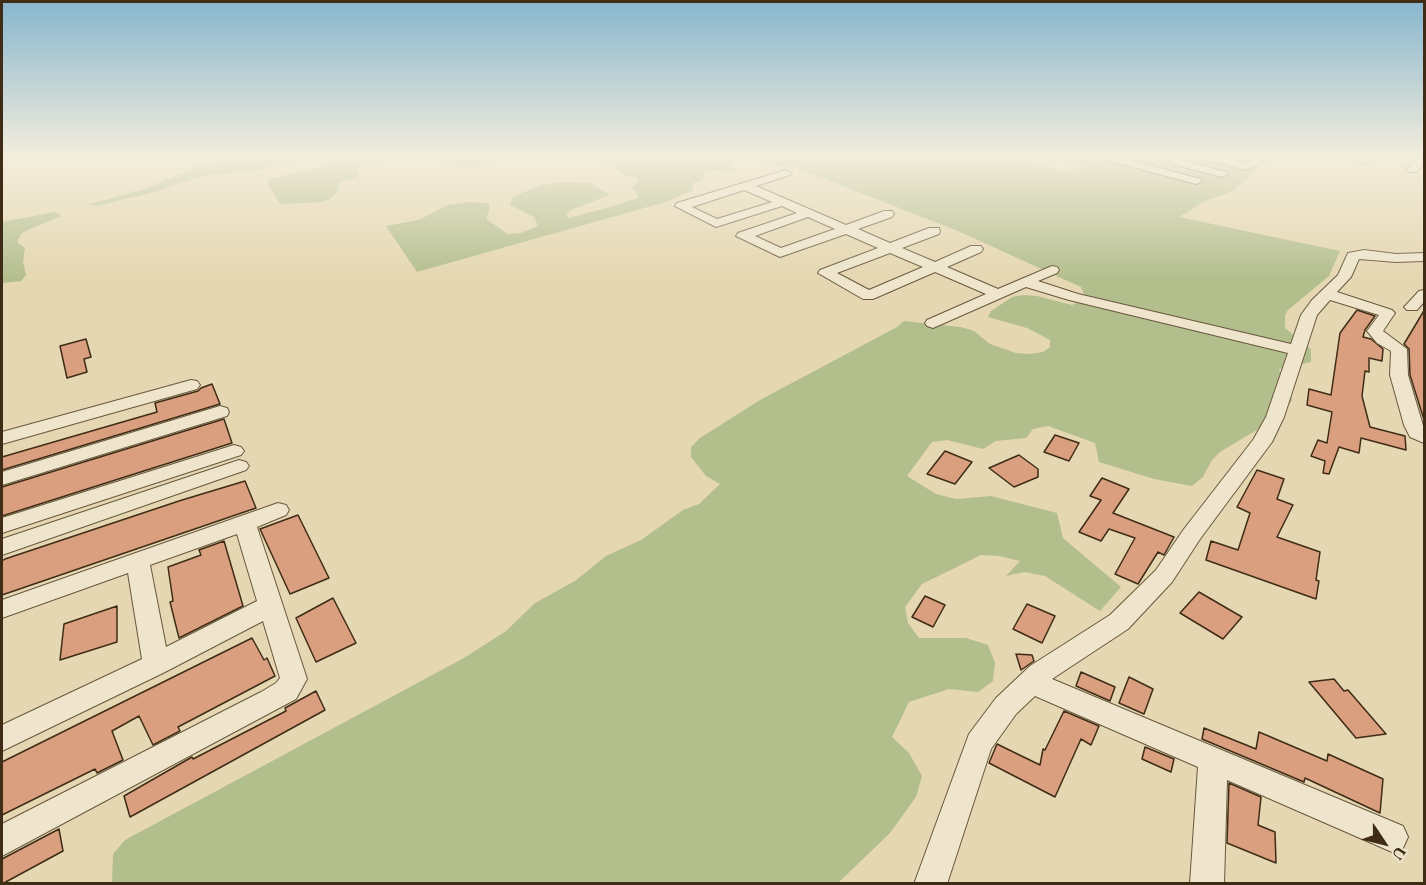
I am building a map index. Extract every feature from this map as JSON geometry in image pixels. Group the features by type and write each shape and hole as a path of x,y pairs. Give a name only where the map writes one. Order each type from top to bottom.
{"street":[{"path":"712,196 681,206 716,223 783,202"},
{"path":"769,196 998,294"},
{"path":"809,213 743,236 780,253 888,214"},
{"path":"934,231 825,273 868,296 976,249"},
{"path":"930,884 979,743 1006,706 1031,682 1119,622 1164,576 1192,534 1262,442 1275,417 1309,315 1317,303 1344,277 1353,256 1364,254 1396,258 1425,257"},
{"path":"933,323 1052,270"},
{"path":"1025,282 1074,297 1297,350"},
{"path":"1328,294 1387,313 1388,315 1375,331 1383,340 1400,349 1399,375 1413,425 1417,433 1425,437"},
{"path":"1412,307 1425,294"},
{"path":"2,438 191,385"},
{"path":"2,479 220,412"},
{"path":"2,526 237,459 2,547"},
{"path":"2,609 278,510"},
{"path":"2,841 286,691 294,679 245,523"},
{"path":"137,560 156,664"},
{"path":"2,738 272,605"},
{"path":"1031,682 1392,837"},
{"path":"1207,884 1213,760"}],"green space":[{"path":"118,196 137,196 96,206 90,204"},
{"path":"275,196 333,196 323,202 282,204"},
{"path":"514,196 607,196 571,210 566,214 568,218 639,197 679,196 417,272 386,226 419,220 447,205 469,202 488,203 490,207 486,219 508,234 521,233 538,226 534,217 510,205"},
{"path":"869,196 1218,196 1205,201 1179,217 1340,251 1329,276 1287,311 1285,316 1285,328 1311,349 1311,362 1279,369 1292,400 1283,414 1220,452 1212,460 1203,477 1192,486 1154,479 1099,462 1095,443 1048,426 1033,429 1026,438 996,441 983,449 947,440 932,442 907,476 936,494 956,499 991,496 1057,513 1063,538 1121,587 1100,611 1045,576 1024,572 1006,576 1020,561 981,555 922,584 905,607 908,623 919,638 966,638 988,645 995,663 993,681 978,692 949,689 909,702 892,737 909,753 922,776 916,797 890,833 838,883 112,884 113,854 125,840 464,658 506,631 535,603 575,581 606,556 641,540 683,510 699,504 720,484 706,476 691,457 691,447 700,438 760,400 897,327 904,321 961,327 974,331 990,344 1016,353 1043,352 1050,347 1050,340 1027,328 988,317 991,311 1012,297 1023,295 1037,296 1072,305 1086,299 1081,287 958,231"},
{"path":"55,212 61,216 21,234 17,242 25,248 23,262 26,275 21,281 2,283 2,222"}],"building":[{"path":"1425,309 1425,423 1410,375 1409,349 1404,344"},
{"path":"1357,310 1375,316 1363,337 1371,339 1383,349 1382,361 1369,358 1369,372 1365,371 1362,396 1370,427 1405,436 1406,450 1361,438 1359,453 1339,447 1329,474 1323,473 1325,461 1311,456 1318,440 1327,443 1332,412 1307,405 1309,389 1331,395 1340,333"},
{"path":"86,339 91,357 84,359 87,372 67,378 60,346"},
{"path":"212,384 220,404 2,470 2,457 157,412 155,403 198,391"},
{"path":"224,419 232,443 2,516 2,487"},
{"path":"1055,435 1079,443 1069,461 1044,452"},
{"path":"945,451 972,462 955,484 927,474"},
{"path":"1019,455 1038,469 1038,477 1014,487 989,468"},
{"path":"1257,470 1284,479 1277,499 1293,505 1277,537 1320,552 1316,599 1206,560 1211,541 1238,550 1250,513 1237,507"},
{"path":"1102,478 1129,489 1113,513 1174,537 1164,555 1158,552 1138,584 1115,574 1135,538 1109,529 1101,541 1079,532 1101,500 1090,496"},
{"path":"245,481 256,508 2,595 2,561 5,559"},
{"path":"298,515 329,578 290,594 260,529"},
{"path":"224,541 243,606 179,638 170,602 173,601 168,567 201,555 199,550"},
{"path":"1199,592 1242,617 1223,639 1180,613"},
{"path":"925,596 945,605 933,627 912,617"},
{"path":"333,598 356,643 316,662 296,618"},
{"path":"1027,604 1055,616 1042,643 1013,629"},
{"path":"117,606 117,642 60,660 64,624"},
{"path":"252,638 264,660 267,658 275,676 178,727 180,731 153,745 139,716 112,731 123,760 97,773 95,769 2,815 2,762"},
{"path":"1016,654 1032,655 1034,661 1021,670"},
{"path":"1081,672 1115,687 1110,701 1076,686"},
{"path":"1129,677 1153,689 1144,714 1119,703"},
{"path":"1334,679 1344,691 1348,690 1386,734 1356,738 1309,682"},
{"path":"316,691 325,710 130,817 124,796 192,757 193,759 286,711 285,708"},
{"path":"1064,711 1099,726 1091,745 1081,739 1055,797 989,763 997,744 1040,765 1043,749 1045,750"},
{"path":"1204,728 1256,749 1259,732 1327,761 1328,754 1383,779 1380,813 1305,778 1304,782 1202,739"},
{"path":"1145,747 1174,759 1171,772 1142,759"},
{"path":"1229,783 1261,797 1258,825 1275,832 1276,863 1227,843"},
{"path":"59,829 63,851 2,884 2,859"}]}
